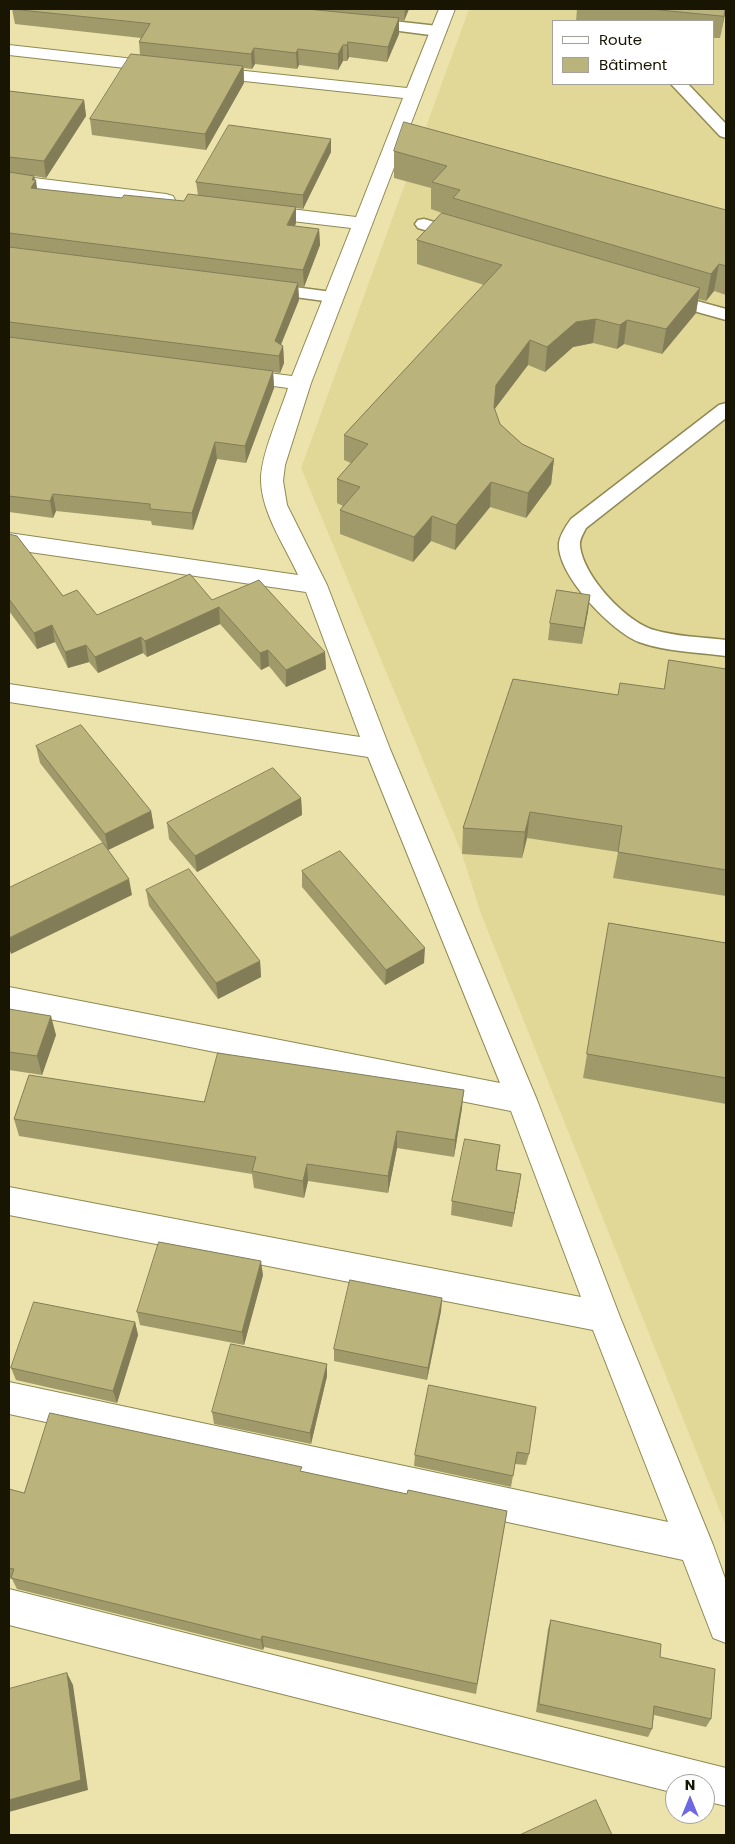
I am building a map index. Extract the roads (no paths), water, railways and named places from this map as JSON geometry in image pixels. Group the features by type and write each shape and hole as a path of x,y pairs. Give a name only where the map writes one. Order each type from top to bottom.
{"street":[{"path":"443,20 332,297 300,383 274,465 272,481 276,505 315,584 377,749 522,1100 604,1317 726,1624"},
{"path":"9,50 412,94"},
{"path":"9,181 185,202"},
{"path":"244,209 362,223"},
{"path":"213,372 300,383"},
{"path":"9,541 315,584"},
{"path":"9,693 377,749"},
{"path":"9,999 522,1100"},
{"path":"9,1201 604,1317"},
{"path":"9,1398 696,1546"},
{"path":"9,1607 726,1787"}],"lane":[{"path":"353,22 443,20"},
{"path":"680,85 726,133"},
{"path":"424,224 480,242"},
{"path":"244,286 332,297"},
{"path":"651,292 726,315"},
{"path":"726,410 578,524 569,543 574,567 598,598 627,625 646,636 726,648"}]}
